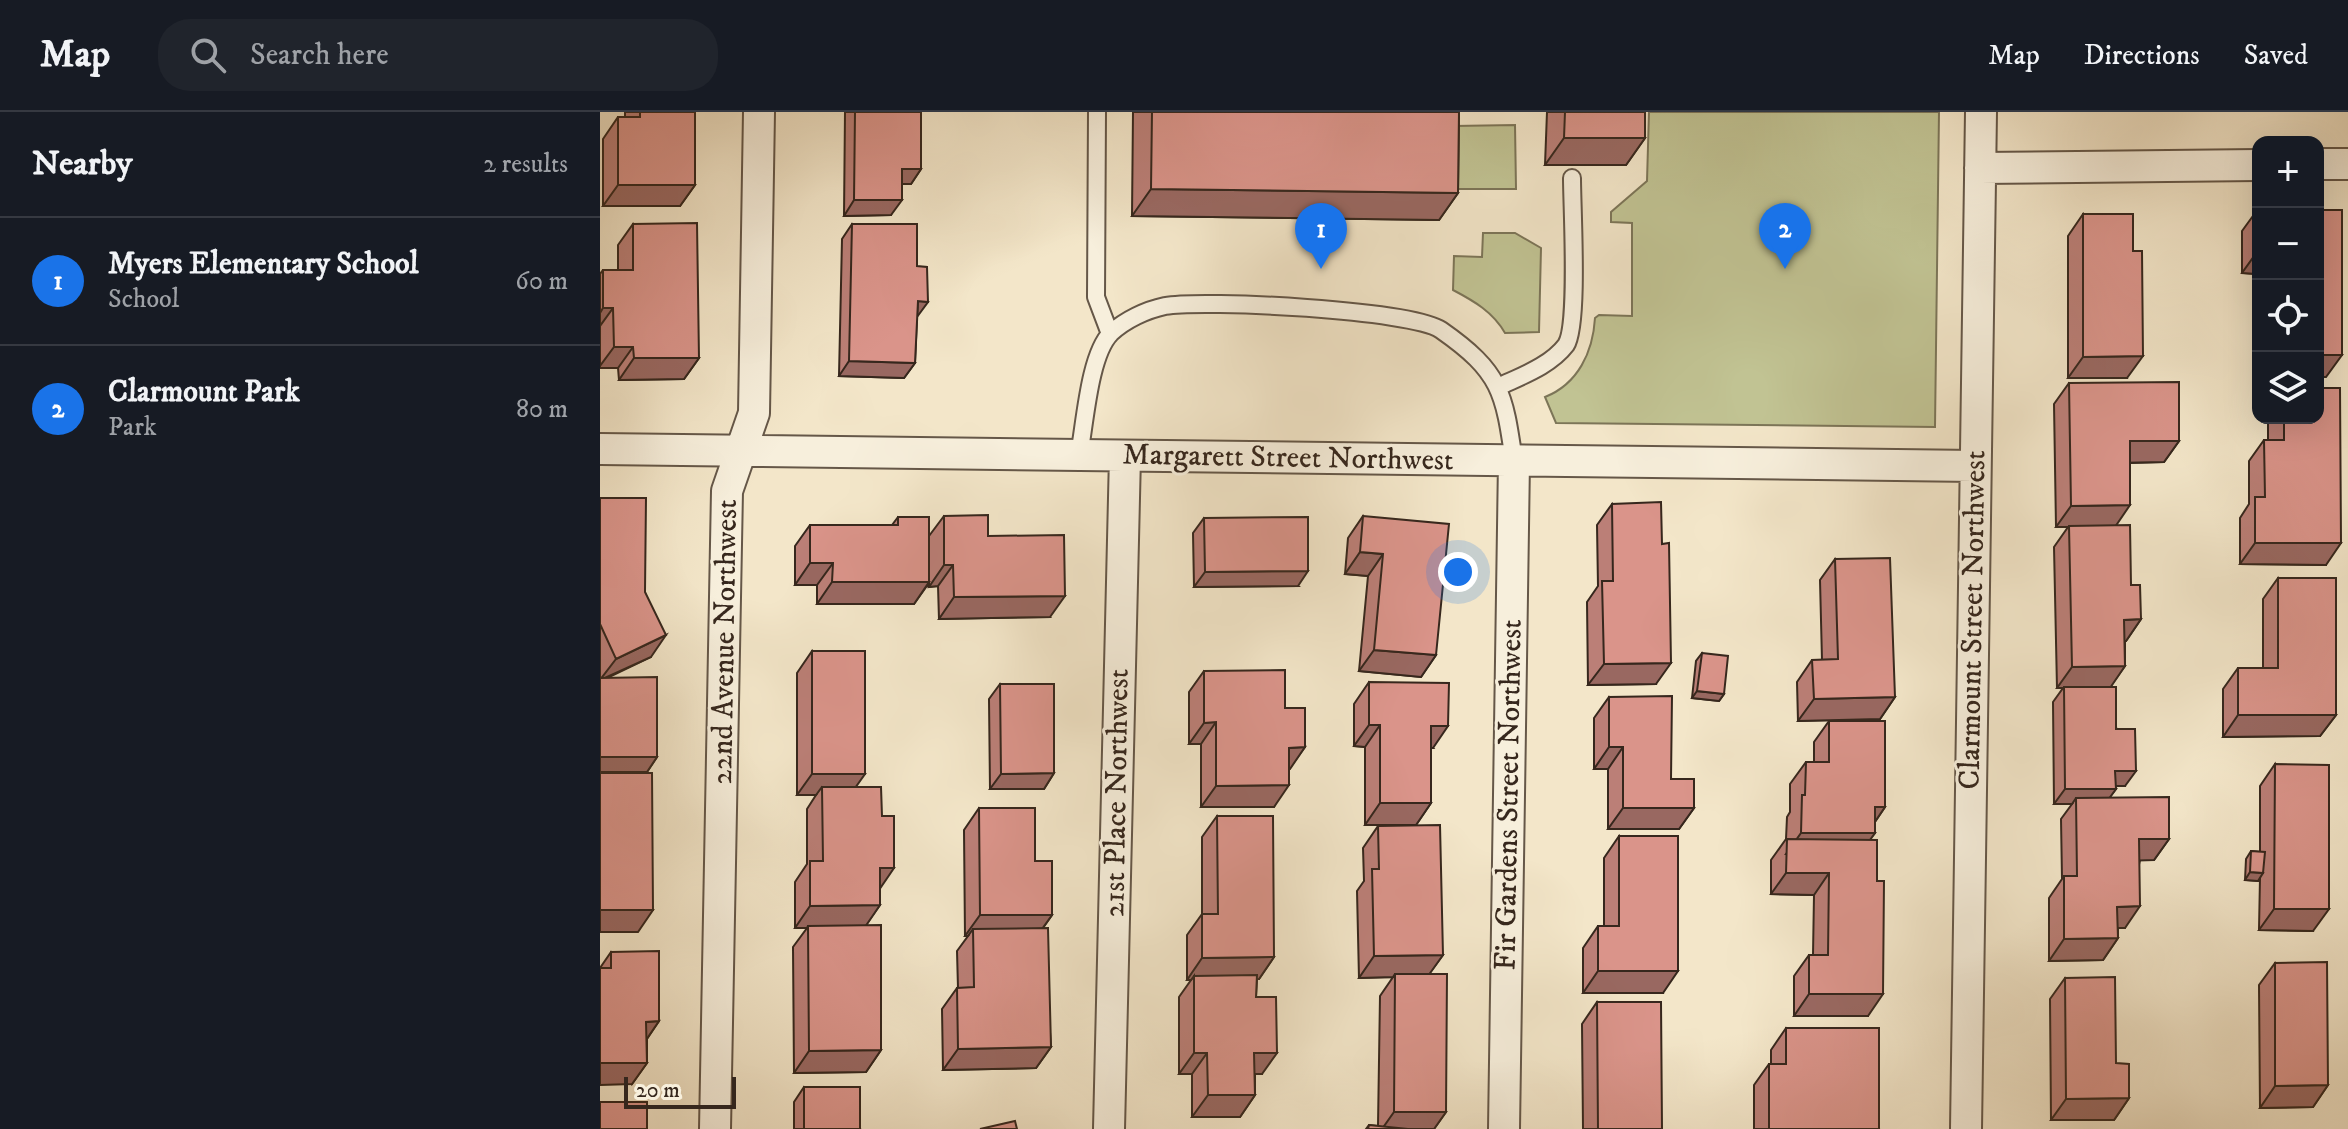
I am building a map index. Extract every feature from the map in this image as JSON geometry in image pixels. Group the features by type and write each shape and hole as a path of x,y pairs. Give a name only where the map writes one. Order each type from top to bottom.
{"street":[{"name":"22nd Avenue Northwest","path":"715,1129 727,491 754,413 759,112"},
{"name":"Clarmount Street Northwest","path":"1966,1129 1981,112"},
{"path":"2324,164 2348,164"},
{"path":"1980,168 2252,165"},
{"name":"Margarett Street Northwest","path":"600,449 1975,466"},
{"name":"21st Place Northwest","path":"1109,1129 1125,456"},
{"name":"Fir Gardens Street Northwest","path":"1504,1129 1514,461"}],"lane":[{"path":"1097,112 1096,297 1110,334"},
{"path":"1498,387 1553,359 1568,342 1572,316 1572,178"},
{"path":"1079,455 1095,367 1110,334 1138,315 1166,306 1381,313 1438,328 1487,369 1505,398 1514,461"}],"green space":[{"path":"1649,112 1939,112 1935,427 1556,423 1545,397 1566,384 1582,365 1591,343 1595,318 1599,315 1632,316 1632,223 1611,222 1611,212 1647,181"},
{"path":"1515,125 1516,189 1454,189 1454,126"},
{"path":"1483,233 1515,233 1541,248 1539,332 1505,333 1489,313 1453,290 1454,256 1482,257"}],"building":[{"path":"640,112 695,112 695,185 618,185 618,117 640,117"},
{"path":"855,112 921,112 921,169 902,169 902,200 854,200"},
{"path":"1152,112 1459,112 1458,193 1151,189"},
{"path":"1565,112 1645,112 1645,138 1564,138"},
{"path":"2324,210 2342,210 2342,355 2324,355"},
{"path":"2083,214 2133,214 2133,251 2142,251 2143,356 2083,357"},
{"path":"697,223 699,358 634,358 633,347 614,347 613,308 603,308 603,270 633,270 633,224"},
{"path":"852,224 917,224 917,266 927,267 928,302 918,301 915,363 849,361"},
{"path":"2179,382 2179,441 2130,441 2130,505 2071,506 2069,383"},
{"path":"2324,388 2340,388 2341,543 2255,543 2255,497 2265,497 2264,440 2284,440 2284,424 2324,424"},
{"path":"600,498 646,498 645,592 666,635 616,659 600,624"},
{"path":"1661,502 1662,544 1669,543 1671,663 1604,664 1602,581 1613,581 1612,504"},
{"path":"988,515 988,536 1064,535 1065,596 954,597 953,565 944,565 944,516"},
{"path":"1363,516 1449,524 1436,655 1374,650 1383,554 1360,552"},
{"path":"898,517 929,517 929,582 832,582 833,563 810,563 810,525 898,525"},
{"path":"1308,517 1308,571 1205,572 1204,518"},
{"path":"2130,525 2131,585 2140,585 2141,619 2124,620 2125,666 2072,667 2069,526"},
{"path":"1890,558 1895,697 1814,699 1812,660 1838,659 1835,559"},
{"path":"2278,578 2336,578 2336,715 2238,715 2238,668 2278,668"},
{"path":"812,651 865,651 865,774 812,774"},
{"path":"1702,653 1728,656 1724,694 1697,691"},
{"path":"1285,670 1285,708 1305,708 1305,747 1289,748 1289,785 1216,786 1216,722 1204,723 1204,671"},
{"path":"657,677 657,757 600,757 600,678"},
{"path":"1369,682 1449,683 1448,726 1431,726 1431,803 1380,803 1380,725 1369,725"},
{"path":"1000,684 1054,684 1054,773 1001,774"},
{"path":"2064,687 2116,687 2116,729 2135,729 2136,771 2115,771 2116,789 2065,789"},
{"path":"1672,696 1671,779 1694,779 1694,808 1623,808 1623,747 1609,747 1609,697"},
{"path":"1829,721 1885,721 1885,807 1875,807 1875,833 1801,833 1806,762 1829,762"},
{"path":"2275,764 2329,765 2329,909 2274,909"},
{"path":"600,773 652,773 653,910 600,910"},
{"path":"822,787 881,787 882,816 894,816 894,868 880,868 880,905 810,906 810,861 823,861"},
{"path":"2169,797 2169,839 2139,839 2140,906 2117,907 2118,938 2064,939 2064,876 2077,876 2076,798"},
{"path":"979,808 1035,808 1035,861 1052,861 1052,915 980,915"},
{"path":"1217,816 1273,816 1274,957 1202,958 1202,914 1218,914"},
{"path":"1440,825 1443,955 1374,956 1372,869 1379,869 1378,826"},
{"path":"1619,836 1678,836 1678,971 1598,971 1598,926 1619,926"},
{"path":"1787,839 1877,840 1877,881 1884,881 1883,994 1809,994 1809,955 1828,955 1829,873 1786,873"},
{"path":"2251,851 2265,852 2263,873 2250,872"},
{"path":"881,925 881,1050 809,1051 808,926"},
{"path":"1048,928 1051,1047 958,1049 957,988 974,987 973,929"},
{"path":"659,951 659,1021 646,1022 647,1063 600,1063 600,968 611,968 611,952"},
{"path":"2327,962 2328,1085 2275,1086 2275,963"},
{"path":"1395,974 1447,974 1446,1112 1394,1112"},
{"path":"1257,975 1256,997 1276,997 1277,1053 1254,1053 1255,1095 1208,1095 1207,1053 1194,1053 1194,976"},
{"path":"2115,977 2116,1063 2129,1064 2129,1098 2066,1099 2065,978"},
{"path":"1597,1002 1661,1002 1662,1129 1598,1129"},
{"path":"1786,1028 1879,1028 1879,1129 1769,1129 1769,1064 1786,1064"},
{"path":"804,1087 860,1087 860,1129 804,1129"},
{"path":"600,1102 647,1102 647,1129 600,1129"},
{"path":"1015,1121 1017,1129 980,1129"},
{"path":"1369,1125 1408,1129 1368,1129"}],"place":[{"name":"Myers Elementary School","path":"1321,269"},
{"name":"Clarmount Park","path":"1785,269"}]}
